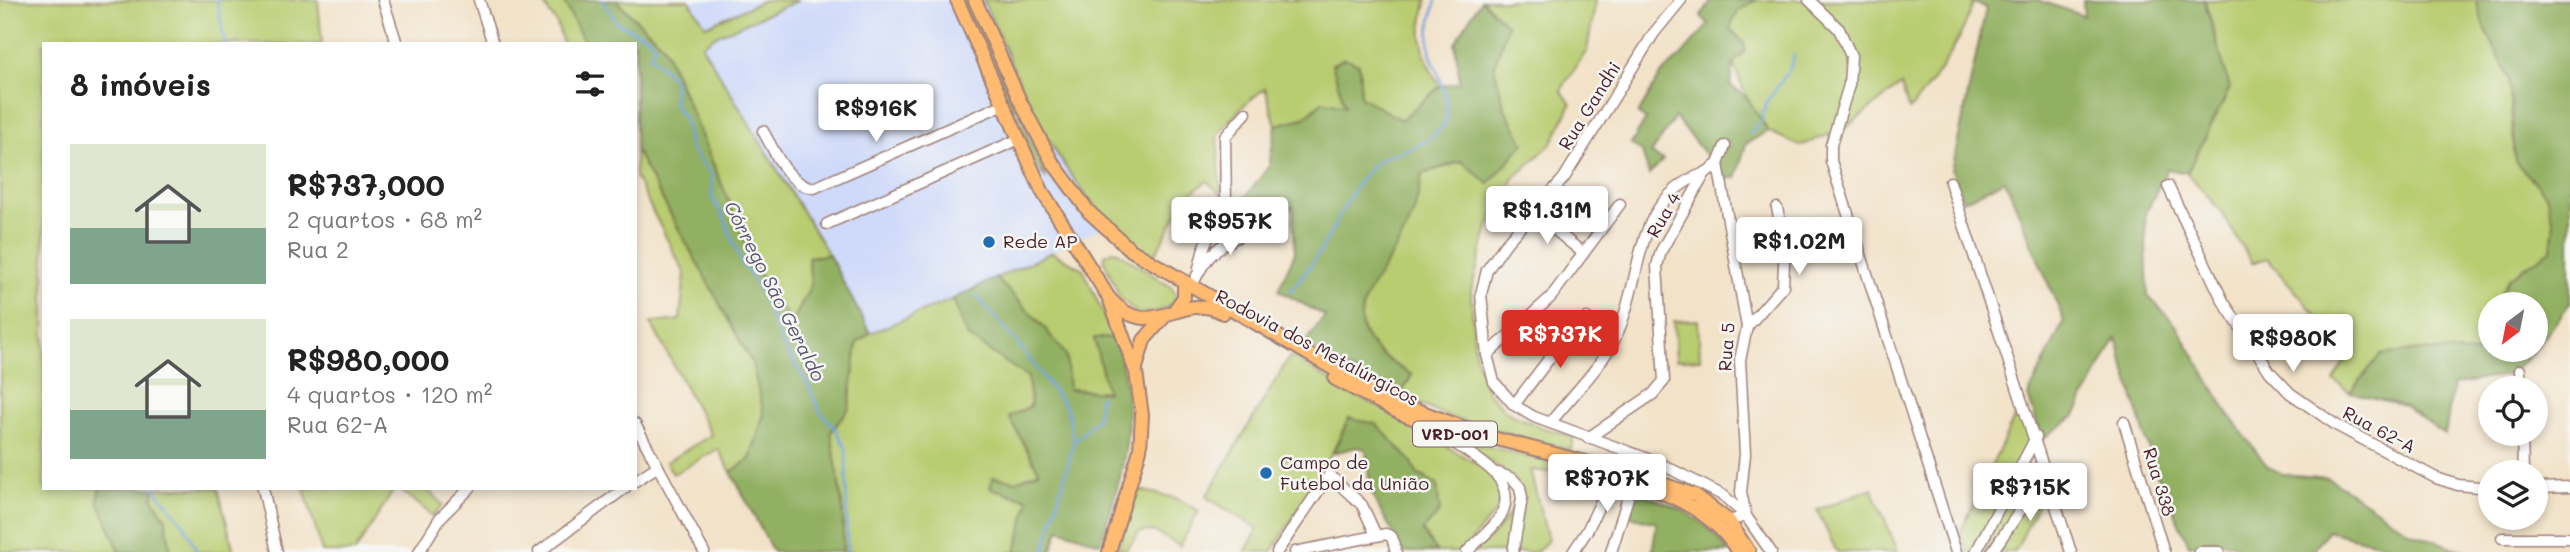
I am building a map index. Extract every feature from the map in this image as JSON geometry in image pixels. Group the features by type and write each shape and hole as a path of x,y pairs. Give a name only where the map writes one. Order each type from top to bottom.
{"main road":[{"name":"VRD-001","path":"957,0 1017,139 1054,210 1109,298 1131,317 1144,320 1170,314"},
{"name":"Rodovia dos Metalúrgicos","path":"975,0 1020,102 1065,181 1089,212 1115,238 1188,285 1356,382 1409,407 1489,437 1681,488 1705,501 1729,521 1749,552"},
{"path":"1136,372 1144,340 1184,297 1188,285"},
{"path":"1109,298 1136,372 1142,415 1138,458 1109,552"},
{"name":"Rodovia dos Metalúrgicos","path":"1170,314 1201,306 1217,310 1353,390 1437,428 1680,500 1704,513 1725,532 1738,552"}],"street":[{"path":"383,0 396,42"},
{"path":"479,0 493,42"},
{"name":"Rua Gandhi","path":"1681,0 1654,33 1564,178 1499,252 1483,280 1481,294 1487,355 1494,382 1514,405 1588,438 1682,473 1724,496 1746,516 1771,552"},
{"path":"1809,0 1839,29 1851,56 1849,85 1831,145 1831,162 1858,239 1956,552"},
{"path":"763,131 793,178 801,185 814,188 1002,105"},
{"path":"1199,268 1205,244 1226,206 1225,137 1246,113"},
{"path":"827,224 1017,139"},
{"path":"1718,164 1725,146"},
{"name":"Rua 4","path":"1588,438 1653,394 1664,382 1657,266 1661,251 1705,173 1718,164"},
{"name":"Rua 5","path":"1718,164 1747,327 1740,370 1745,454 1741,492 1746,516"},
{"path":"1550,422 1590,374 1619,331 1642,246 1665,198 1677,185 1705,173"},
{"path":"1950,181 2036,437 2071,552"},
{"name":"Rua 62-A","path":"2168,186 2223,301 2270,372 2290,393 2336,425 2436,478 2458,485 2478,487"},
{"path":"1487,355 1551,297 1620,204"},
{"path":"1747,327 1783,286 1785,244 1777,208"},
{"path":"1533,212 1583,253"},
{"path":"1188,285 1199,268 1224,243 1263,225"},
{"path":"1514,405 1558,347 1587,318"},
{"path":"2520,370 2520,376"},
{"name":"Rua 338","path":"2124,422 2164,552"},
{"path":"637,428 705,552"},
{"path":"1437,428 1448,442 1498,473 1513,479 1521,493 1513,552"},
{"path":"1976,552 2036,437"},
{"path":"637,480 658,466"},
{"path":"2019,469 2039,483"},
{"path":"1467,552 1503,511 1504,489 1498,473"},
{"path":"1277,552 1329,475 1362,505 1376,535"},
{"path":"1992,552 2039,483 2048,476"},
{"path":"1573,552 1587,530 1612,478"},
{"path":"1611,552 1632,485"},
{"path":"2548,488 2570,487"},
{"path":"263,490 276,552"},
{"path":"419,552 440,518 468,490"},
{"path":"539,552 622,490"},
{"path":"1729,521 1746,516"},
{"path":"1295,552 1376,535 1391,535 1396,552"},
{"path":"2502,538 2570,538"},
{"path":"2199,552 2219,552"}],"shaded area":[{"path":"689,0 983,0 1052,148 1109,224 953,299 870,333 844,281 702,46 712,37"}],"green space":[{"path":"0,0 318,0 322,42 42,42 42,490 99,490 98,501 120,552 0,552"},
{"path":"541,0 563,0 584,42 562,42 557,24"},
{"path":"563,0 615,0 663,45 765,287 792,323 811,285 808,257 829,255 870,333 857,343 849,408 831,432 843,510 843,552 773,552 731,472 750,459 764,414 752,363 637,153 637,42 584,42"},
{"path":"616,0 689,0 706,26 764,0 799,0 713,37 702,46 829,255 808,257 811,285 793,323 765,287 663,45"},
{"path":"961,0 969,0 1047,179 1037,168"},
{"path":"983,0 1427,0 1422,24 1423,45 1429,65 1440,86 1401,120 1361,97 1359,64 1332,64 1345,107 1323,101 1304,118 1276,125 1265,88 1244,105 1217,135 1221,194 1207,181 1186,197 1153,258 1122,234 1095,206 1071,175 1032,108"},
{"path":"1481,0 1507,25 1494,68 1505,109 1524,143 1489,184 1461,161 1422,174 1412,216 1363,304 1361,321 1367,338 1383,356 1412,375 1400,396 1303,345 1325,316 1278,290 1295,253 1293,207 1230,233 1224,226 1269,166 1276,125 1304,118 1323,101 1345,106 1332,64 1345,58 1359,64 1361,97 1401,120 1441,86 1460,82 1455,43"},
{"path":"1482,0 1596,0 1587,50 1561,90 1571,104 1552,143 1514,178 1488,227 1471,291 1475,355 1488,393 1508,413 1540,427 1574,436 1571,450 1451,418 1400,396 1412,375 1383,356 1367,338 1361,321 1363,304 1412,216 1422,174 1524,143 1505,109 1494,68 1507,25"},
{"path":"1712,0 1756,0 1738,11 1730,28 1744,43 1745,51 1733,64 1730,85 1748,99 1768,131 1746,144 1736,178 1724,178 1675,117 1651,154 1663,160 1649,175 1642,152 1631,144 1646,119 1638,114 1662,73 1709,24 1701,16"},
{"path":"1722,0 1974,0 1963,30 1947,59 1909,110 1901,85 1844,129 1800,146 1768,131 1746,96 1733,63"},
{"path":"1974,0 2038,0 2084,16 2083,0 2204,0 2230,88 2187,173 2167,169 2145,215 2148,296 2177,326 2229,415 2268,467 2283,474 2329,478 2410,532 2467,552 2415,552 2327,531 2313,552 2246,552 2232,544 2214,540 2189,545 2155,470 2116,338 2074,417 2042,439 2028,396 2064,321 2005,180 1963,201 1952,170 1986,8 1973,3"},
{"path":"2205,0 2476,0 2482,21 2509,78 2515,160 2546,194 2554,223 2551,250 2509,278 2502,292 2478,292 2478,353 2423,350 2381,355 2350,392 2334,381 2350,350 2326,333 2317,316 2267,258 2252,263 2220,210 2187,173 2230,88"},
{"path":"2476,0 2570,0 2570,303 2548,333 2548,292 2502,292 2509,278 2551,250 2554,223 2546,194 2515,161 2509,78 2482,21"},
{"path":"637,153 752,363 764,414 750,459 731,472 718,449 673,474 666,462 711,435 651,323 680,320 685,274 637,181"},
{"path":"1112,251 1118,252 1171,287 1178,296 1161,310 1138,314 1120,298 1104,261 1105,255"},
{"path":"1052,252 1083,269 1114,338 1094,339 1108,392 1068,389 1066,355 1042,325 996,278"},
{"path":"996,278 1042,325 1066,355 1069,389 1107,392 1094,338 1114,338 1127,391 1128,416 1123,466 1100,543 1059,529 1051,552 1016,552 1029,499 990,488 993,477 1017,481 1039,471 1009,417 1031,406 1028,377 967,336 953,299"},
{"path":"953,299 967,336 1028,377 1031,406 1009,417 1039,471 1017,481 993,478 1006,494 1029,499 1016,552 843,552 843,510 831,432 849,408 857,343 870,333"},
{"path":"1698,320 1700,359 1676,360 1674,321"},
{"path":"2423,350 2478,353 2478,362 2523,362 2511,374 2478,376 2478,380 2453,385 2445,435 2404,406 2350,392 2381,355"},
{"path":"1290,356 1366,401 1432,430 1448,447 1487,470 1495,478 1501,497 1499,508 1462,552 1437,552 1422,530 1426,477 1417,475 1411,461 1349,418 1332,453 1272,552 1245,552 1258,529 1206,497"},
{"path":"2019,408 2031,440 2009,480 2042,496 2015,552 1967,552 1960,533"},
{"path":"1349,418 1376,424 1411,461 1417,474 1437,484 1440,512 1422,531 1437,552 1400,552 1395,536 1372,493 1366,449 1357,447 1333,453"},
{"path":"1464,440 1567,467 1565,474 1530,470 1548,540 1537,552 1475,552 1501,526 1513,505 1515,494 1512,483 1504,472 1462,447"},
{"path":"1872,488 1898,552 1837,552 1817,510"},
{"path":"99,490 154,490 153,498 166,520 171,552 120,552 98,501"},
{"path":"154,490 218,490 234,552 171,552 165,517 153,498"},
{"path":"305,490 394,490 355,552 322,552"},
{"path":"400,490 428,490 443,505 433,516"},
{"path":"1139,490 1176,498 1199,511 1180,546 1153,531 1139,532 1126,550 1118,548"},
{"path":"1636,492 1664,502 1700,521 1729,552 1652,552 1657,523 1630,516"}],"waterway":[{"path":"217,0 225,42"},
{"name":"Córrego São Geraldo","path":"602,0 617,23 648,37 655,46 650,55 674,79 674,105 684,118 691,150 712,175 712,198 723,215 741,262 757,285 782,343 807,383 820,411 835,428 846,449 847,552"},
{"path":"1290,291 1316,258 1349,198 1372,166 1379,160 1427,140 1447,120 1446,96 1429,46 1436,0"},
{"path":"1750,134 1763,118 1765,104 1787,73 1794,55"},
{"path":"976,295 1019,345 1067,409 1074,442"},
{"path":"1044,552 1074,442 1097,418 1100,396"},
{"path":"156,490 184,524 197,552"}],"place":[{"name":"Rede AP","path":"989,242"},
{"name":"Campo de Futebol da União","path":"1266,473"}]}
